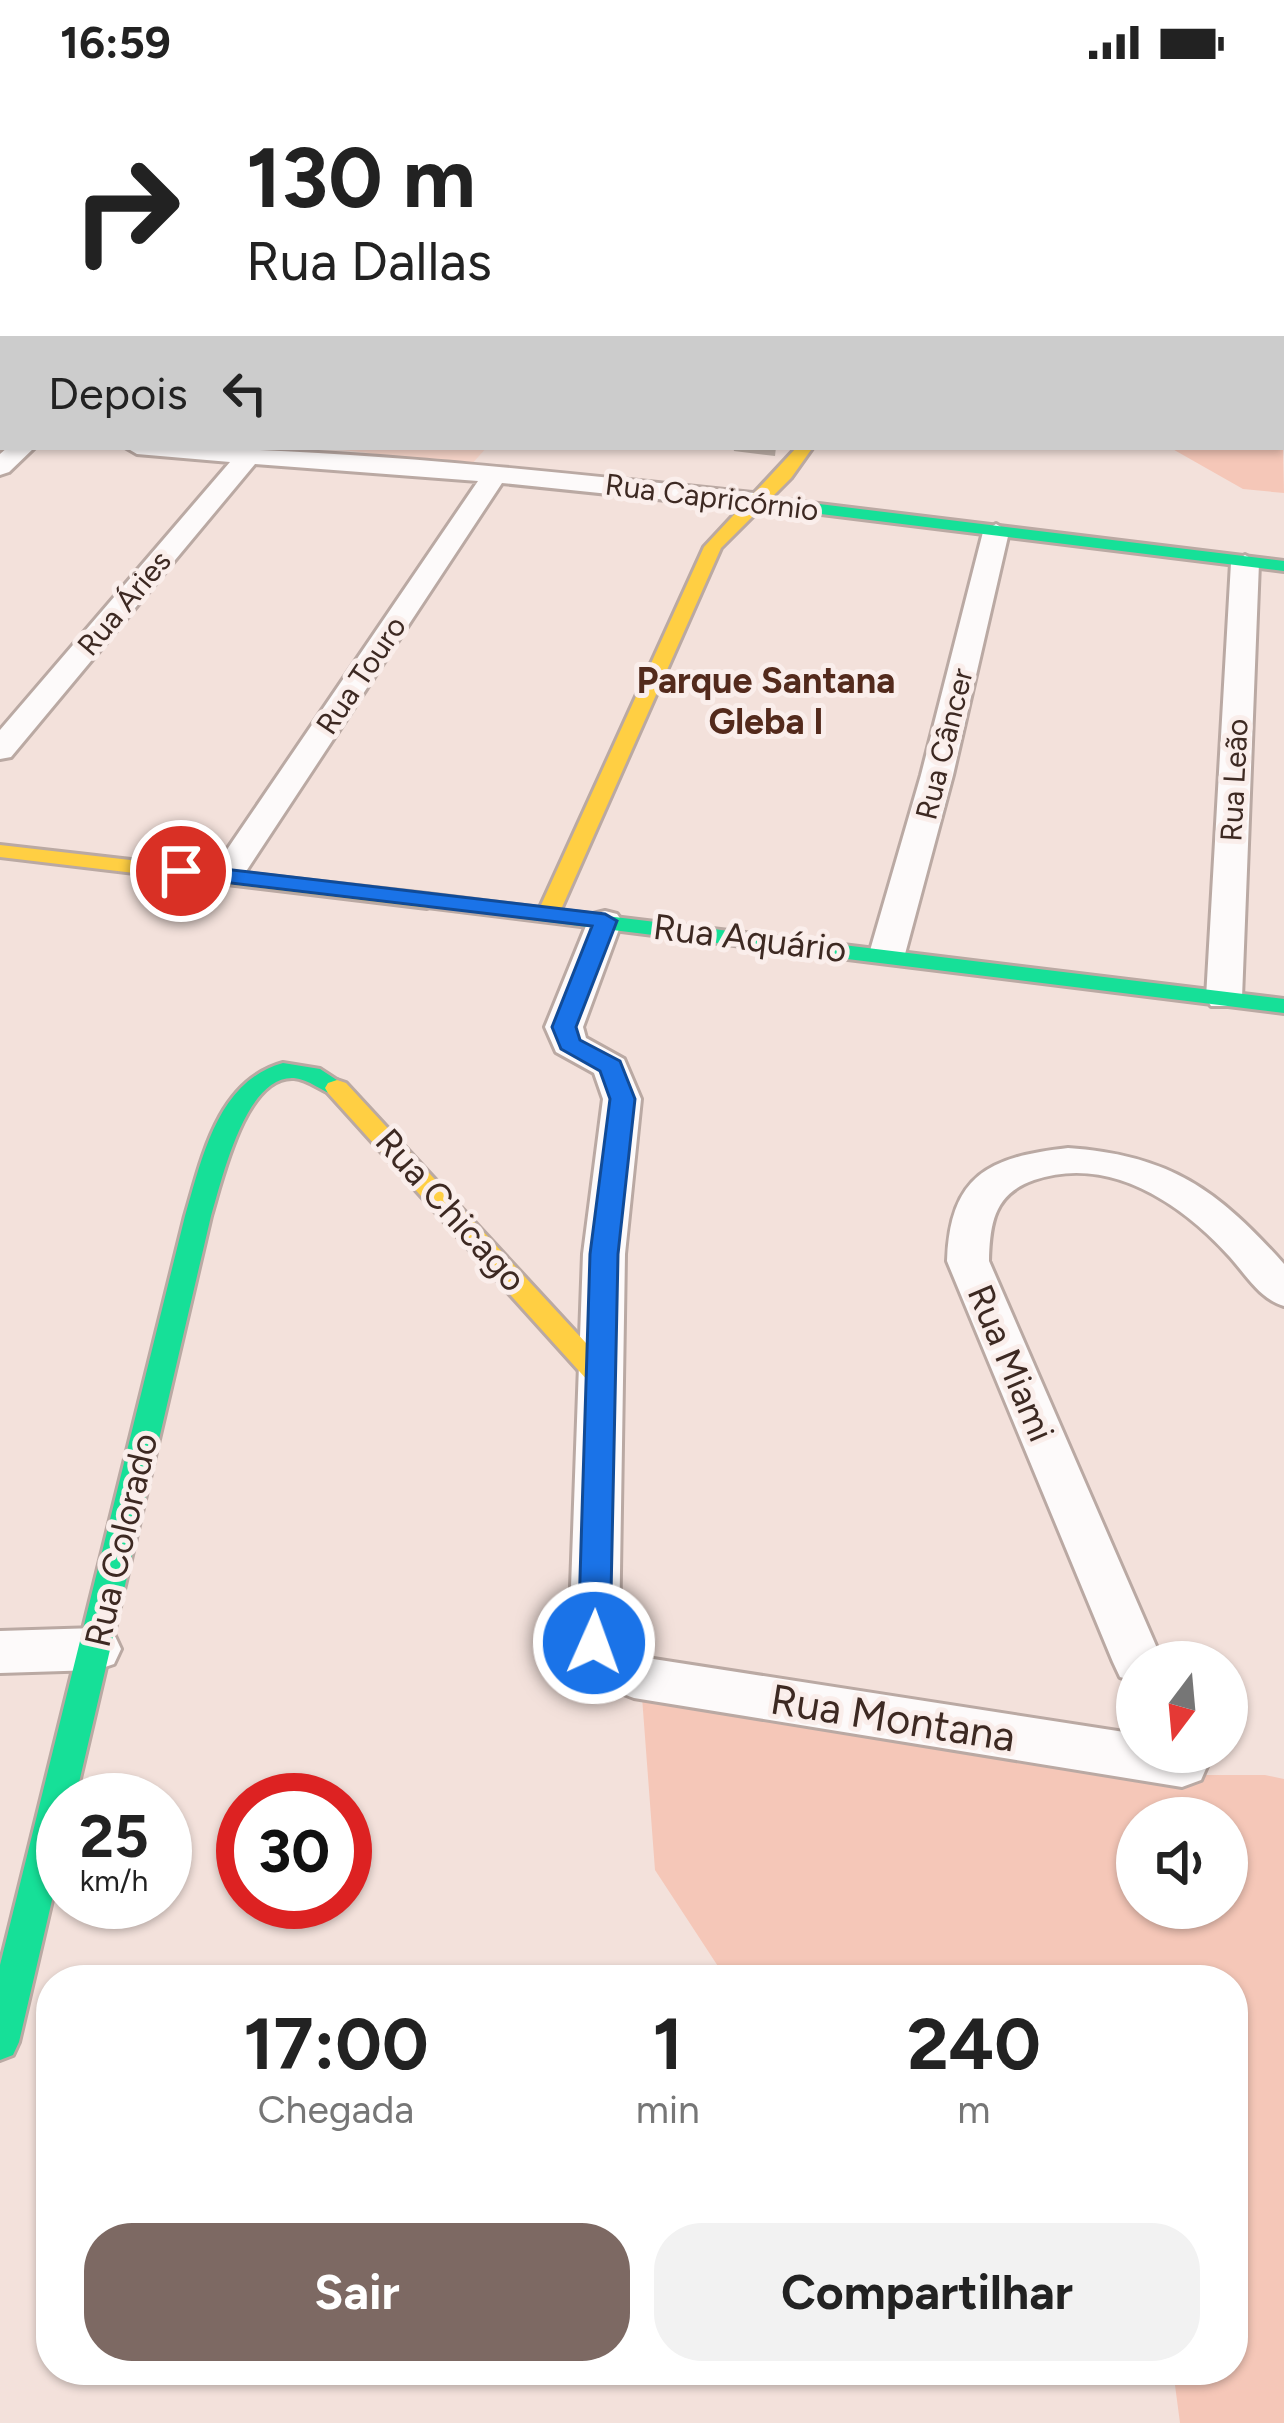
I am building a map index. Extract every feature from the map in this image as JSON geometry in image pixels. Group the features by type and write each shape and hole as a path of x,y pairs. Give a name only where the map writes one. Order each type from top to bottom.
{"street":[{"name":"Rua Capricórnio","path":"174,450 754,501 1284,566"},
{"path":"548,914 713,547 728,524 787,478 803,450"},
{"name":"Rua Áries","path":"0,750 248,456"},
{"name":"Rua Touro","path":"226,876 495,475"},
{"name":"Rua Câncer","path":"886,954 938,776 996,532"},
{"name":"Rua Leão","path":"1224,998 1245,563"},
{"name":"Rua Aquário","path":"0,851 886,954 1284,1006"},
{"path":"599,1375 604,1254 622,1099 611,1066 569,1044 564,1027 605,921"},
{"name":"Rua Chicago","path":"288,1067 313,1071 341,1090 599,1375"},
{"name":"Rua Colorado","path":"0,2042 198,1216 239,1102 263,1077 288,1067"},
{"name":"Rua Miami","path":"1129,1641 968,1261 965,1245 973,1203 986,1186 1018,1169 1049,1162 1128,1167 1170,1184 1209,1211 1284,1291"},
{"name":"Rua Montana","path":"599,1375 594,1643 634,1677 1116,1749"},
{"path":"0,1652 96,1649"}],"shaded area":[{"path":"343,450 484,450 471,465"},
{"path":"1174,450 1283,450 1284,493 1243,489"},
{"path":"642,1697 1120,1775 1284,1779 1284,2423 1180,2423 1175,2385 1248,2385 1248,1965 717,1965 655,1870"}],"traffic: fast":[{"path":"754,501 1284,566"},
{"path":"427,901 1284,1006"},
{"path":"0,2042 198,1216 217,1154 237,1109 265,1078 297,1071 337,1088"}],"traffic: slow":[{"path":"548,914 713,547 785,475 803,450"},
{"path":"0,851 427,901"},
{"path":"337,1088 599,1375"}],"district":[{"name":"Parque Santana Gleba I","path":"766,700"}],"route":[{"path":"181,871 605,921 564,1027 569,1044 611,1066 622,1099 604,1254 594,1643"}]}
